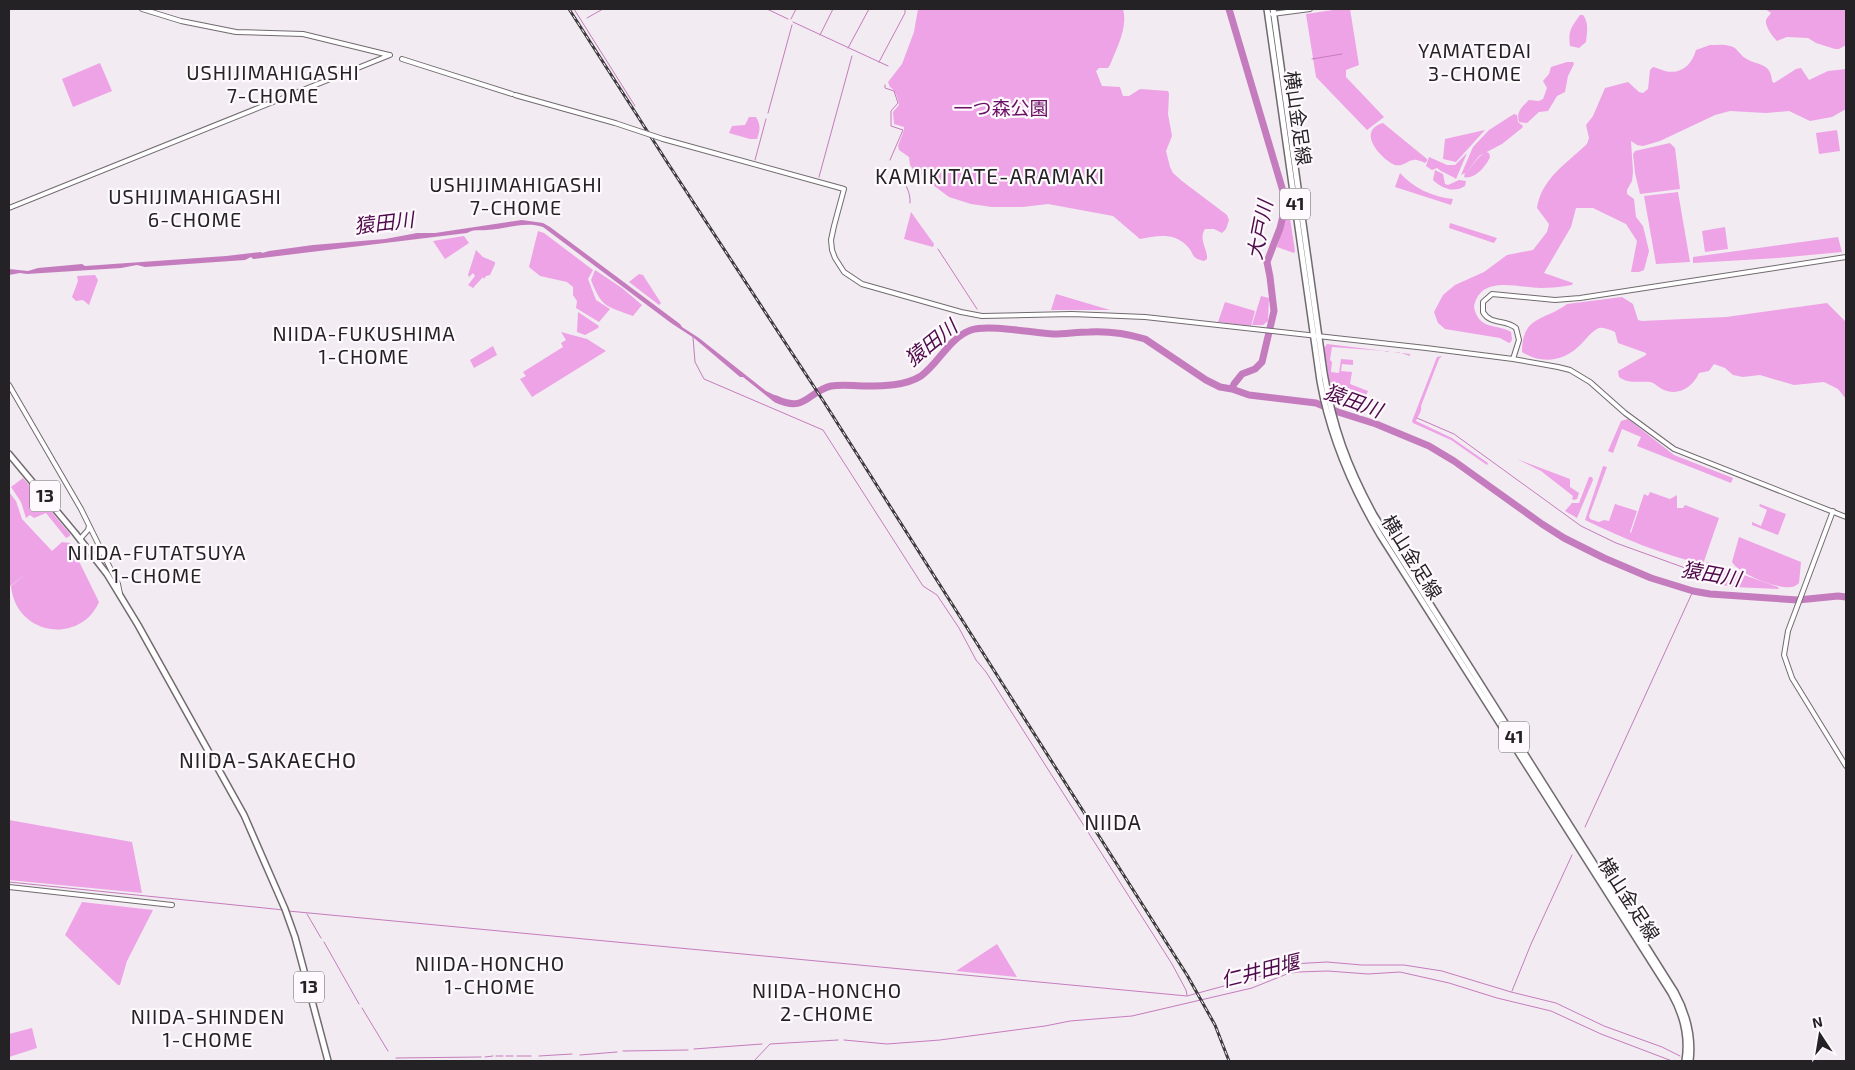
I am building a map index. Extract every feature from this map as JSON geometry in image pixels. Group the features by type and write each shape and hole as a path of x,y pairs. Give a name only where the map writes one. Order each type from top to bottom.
{"main road":[{"name":"横山金足線","path":"1270,12 1315,336 1326,399 1339,453 1370,518 1671,993 1684,1024 1686,1038 1685,1061"},
{"name":"横山金足線","path":"1329,413 1344,454 1374,515 1675,992 1689,1027 1690,1061"},
{"name":"13","path":"9,454 107,574 244,815 286,911 328,1061"}],"street":[{"path":"9,208 390,55 303,34 236,32 181,21 142,9"},
{"path":"1270,12 1310,9"},
{"path":"402,58 514,95 844,189 831,240 832,250 844,272 856,282 862,284 944,308 982,316 1116,315 1513,359 1570,370 1590,382 1625,413 1674,449 1846,517"},
{"path":"1513,359 1519,340 1516,328 1508,323 1490,320 1483,312 1483,302 1492,294 1555,300 1580,298 1846,257"},
{"path":"9,385 88,523 118,584 121,596"},
{"path":"1833,511 1786,639 1784,661 1792,678 1846,766"},
{"path":"80,539 88,530 88,523"},
{"path":"9,888 172,905"}],"green space":[{"name":"一つ森公園","path":"918,9 1123,9 1123,30 1110,65 1108,68 1099,68 1096,71 1102,86 1120,87 1123,96 1129,96 1140,89 1168,91 1168,114 1172,136 1166,151 1170,167 1173,173 1227,215 1229,220 1226,229 1222,233 1214,229 1205,229 1202,237 1207,259 1204,261 1197,259 1182,242 1171,237 1158,236 1140,239 1113,216 1048,204 1023,207 992,207 971,204 949,197 914,171 910,165 909,157 899,150 898,146 904,127 894,124 893,112 899,105 896,95 888,82 902,64 914,32"},
{"path":"1350,9 1359,65 1346,70 1346,77 1384,117 1367,130 1316,77 1306,14"},
{"path":"1765,9 1846,9 1846,45 1835,49 1816,43 1808,38 1787,37 1777,41 1767,26 1766,20 1771,13"},
{"path":"1580,15 1583,15 1585,18 1587,31 1586,42 1579,48 1570,46 1569,36 1572,26"},
{"path":"1710,45 1732,47 1750,61 1763,65 1769,71 1774,83 1796,69 1801,68 1809,80 1828,71 1846,69 1846,109 1832,117 1810,121 1789,111 1766,113 1730,111 1715,115 1660,141 1643,146 1631,141 1633,172 1627,194 1634,199 1636,217 1643,226 1649,251 1644,270 1631,272 1637,241 1626,224 1593,208 1576,208 1571,227 1544,273 1573,283 1572,285 1541,288 1511,285 1492,286 1484,290 1478,297 1474,307 1476,315 1484,323 1511,332 1511,342 1509,343 1500,338 1445,329 1438,323 1434,312 1443,295 1455,285 1484,272 1507,255 1533,250 1547,232 1549,224 1537,208 1539,198 1556,172 1587,144 1589,138 1586,125 1593,116 1605,88 1628,82 1639,92 1643,93 1648,89 1650,70 1653,67 1671,72 1681,70 1692,60 1696,50"},
{"path":"1573,62 1574,64 1568,76 1565,92 1557,96 1548,111 1539,112 1527,123 1519,122 1519,112 1529,100 1539,101 1543,99 1547,88 1543,81 1549,74 1551,67"},
{"path":"100,63 112,91 73,107 62,79"},
{"path":"1514,114 1517,115 1518,122 1523,126 1522,128 1502,144 1486,152 1489,153 1490,157 1480,172 1468,177 1464,177 1465,173 1461,175 1473,147 1489,130"},
{"path":"749,117 756,117 759,123 757,139 729,133 732,126 745,125"},
{"path":"1383,123 1427,159 1427,161 1425,163 1412,160 1395,165 1378,152 1371,138 1371,132 1375,127"},
{"path":"1485,130 1456,162 1443,159 1445,139"},
{"path":"1837,130 1840,151 1819,154 1816,133"},
{"path":"1670,143 1675,148 1680,189 1640,194 1633,154 1635,151"},
{"path":"1467,153 1456,179 1437,168 1432,170 1426,166 1429,157 1447,165 1455,165"},
{"path":"1435,170 1443,174 1445,184 1448,185 1459,180 1466,181 1465,186 1453,190 1440,186 1433,180"},
{"path":"1400,173 1424,191 1453,199 1451,205 1395,187"},
{"path":"1678,192 1690,262 1656,264 1644,196"},
{"path":"1288,205 1295,251 1294,253 1277,247"},
{"path":"911,212 934,244 933,247 904,239"},
{"path":"1450,223 1497,238 1494,243 1449,228"},
{"path":"1725,227 1728,249 1705,252 1702,231"},
{"path":"538,231 544,233 593,270 588,279 596,300 610,309 599,322 576,308 577,301 573,295 573,287 567,282 540,276 529,267"},
{"path":"464,236 469,243 445,259 433,241"},
{"path":"1838,237 1842,252 1693,263 1693,257"},
{"path":"476,250 483,257 495,262 495,264 490,275 484,279 483,277 473,288 468,285 475,276 473,273 469,277 468,275"},
{"path":"595,270 622,288 642,305 633,316 611,308 602,301 591,280"},
{"path":"639,274 643,275 661,303 659,305 629,282"},
{"path":"95,275 98,280 89,305 83,300 76,301 72,297 78,281 77,276"},
{"path":"1056,294 1110,310 1051,310"},
{"path":"1261,296 1269,298 1268,321 1263,325 1252,325"},
{"path":"1622,297 1633,304 1638,320 1642,321 1726,317 1827,303 1846,322 1846,399 1838,389 1824,382 1794,385 1760,375 1743,377 1733,375 1725,368 1714,364 1709,371 1699,373 1685,389 1675,392 1664,390 1650,382 1626,381 1619,377 1618,371 1646,355 1646,353 1618,343 1615,332 1603,328 1596,329 1573,351 1559,358 1544,360 1522,352 1526,331 1536,320 1567,304"},
{"path":"1225,302 1255,311 1251,326 1218,322"},
{"path":"578,312 599,326 598,328 585,335 577,332"},
{"path":"561,332 587,339 606,351 532,397 520,379 526,376 523,372 563,347 561,343 566,340"},
{"path":"1327,344 1386,351 1332,347 1331,372 1339,373 1341,359 1353,360 1353,365 1342,364 1341,371 1352,372 1350,384 1368,391 1360,409 1344,401 1332,399 1324,348"},
{"path":"493,346 497,355 474,368 470,360"},
{"path":"1442,356 1439,359 1416,421 1452,438 1488,463 1487,465 1451,440 1412,421 1437,357"},
{"path":"1628,419 1674,455 1733,478 1731,483 1637,446 1641,437 1622,429 1613,453 1608,451 1621,421"},
{"path":"1517,459 1570,479 1570,487 1579,493 1577,499 1572,499 1573,496 1541,471"},
{"path":"1603,466 1607,467 1589,516 1590,519 1599,522 1609,521 1615,504 1637,511 1631,533 1644,494 1648,496 1650,492 1670,499 1677,495 1677,508 1683,508 1685,505 1719,518 1703,564 1643,545 1585,520"},
{"path":"1589,477 1592,477 1593,480 1577,518 1565,511 1572,503 1579,503"},
{"path":"23,478 70,536 66,538 46,513 34,518 30,515 26,518 21,502 11,487"},
{"path":"9,492 16,501 22,519 52,551 62,542 70,543 99,602 90,616 78,625 64,629 50,629 36,624 24,616 15,603 11,586 28,572 9,587"},
{"path":"1760,504 1786,514 1778,535 1752,525 1752,522 1761,526 1767,510 1759,506"},
{"path":"1739,537 1801,562 1799,583 1792,587 1777,586 1750,576 1736,567 1732,562"},
{"path":"1707,562 1778,587 1779,589 1734,587 1699,581"},
{"path":"9,820 132,842 142,893 9,880"},
{"path":"82,902 153,910 127,961 120,985 65,935"},
{"path":"997,944 1017,977 956,971"},
{"path":"32,1028 37,1048 9,1057 9,1034"}],"shaded area":[{"path":"522,220 543,223 550,227 699,338 766,391 789,402 773,401 743,377 740,377 694,338 671,323 543,227 536,225 522,225 253,259 251,257 245,260 145,267 137,265 121,268 9,275 9,269 28,271 38,268 82,264 85,266 262,253 313,245 385,239 417,233 435,233"}],"waterway":[{"path":"574,9 635,106"},
{"path":"587,18 603,9"},
{"path":"767,9 788,19"},
{"path":"791,19 796,9"},
{"path":"820,35 833,9"},
{"path":"848,48 869,9"},
{"path":"879,62 905,13 905,9"},
{"name":"大戸川","path":"1229,9 1286,204 1280,228 1267,262 1274,311 1262,362 1255,369 1242,374 1232,389"},
{"path":"793,22 888,66"},
{"path":"768,113 792,25"},
{"path":"1312,59 1342,54"},
{"path":"819,177 852,56"},
{"path":"885,85 885,88 894,91 898,103 891,111 891,126 903,130 890,160"},
{"path":"755,160 766,119"},
{"path":"897,173 906,186 910,203"},
{"path":"938,249 977,309"},
{"name":"猿田川","path":"776,399 794,404 800,403 831,386 886,385 908,382 927,371 956,339 971,330 979,328 1000,328 1054,334 1096,332 1125,334 1145,339 1206,380 1220,387 1249,395 1316,403 1376,424 1429,446 1454,461 1564,538 1651,578 1693,591 1710,594 1798,600 1846,597"},
{"path":"693,337 695,362 704,379 823,430 923,586 937,595 959,628 976,660 986,672 1172,964 1187,995"},
{"path":"1417,418 1454,434 1581,526 1616,543 1699,573"},
{"path":"1585,827 1693,591"},
{"path":"1512,991 1531,944 1572,855"},
{"path":"9,882 284,910"},
{"path":"288,911 1187,996 1261,976 1291,964 1327,962 1362,965 1404,965 1442,971 1511,992 1556,1003 1604,1026 1662,1047 1680,1056"},
{"path":"307,914 321,938"},
{"path":"324,942 359,1004"},
{"name":"仁井田堰","path":"844,1040 887,1044 940,1040 1070,1021 1132,1016 1252,988 1297,972 1328,971 1368,974 1400,972 1449,983 1497,998 1551,1011 1601,1034 1672,1061"},
{"path":"362,1008 388,1051"},
{"name":"仁井田堰","path":"754,1061 770,1044 838,1040"},
{"path":"694,1049 762,1044"},
{"path":"623,1051 688,1050"},
{"path":"580,1055 617,1052"},
{"path":"539,1056 572,1054"},
{"path":"485,1057 493,1056"},
{"path":"496,1056 503,1056"},
{"path":"506,1056 513,1056"},
{"path":"517,1056 531,1056"},
{"path":"396,1058 481,1057"}],"railway":[{"path":"569,9 824,402 1187,975 1215,1025 1229,1061"}],"district":[{"name":"YAMATEDAI 3-CHOME","path":"1475,62"},
{"name":"USHIJIMAHIGASHI 7-CHOME","path":"273,84"},
{"name":"KAMIKITATE-ARAMAKI","path":"990,177"},
{"name":"USHIJIMAHIGASHI 7-CHOME","path":"516,196"},
{"name":"USHIJIMAHIGASHI 6-CHOME","path":"195,208"},
{"name":"NIIDA-FUKUSHIMA 1-CHOME","path":"364,346"},
{"name":"NIIDA-FUTATSUYA 1-CHOME","path":"157,564"},
{"name":"NIIDA-SAKAECHO","path":"268,761"},
{"name":"NIIDA","path":"1113,823"},
{"name":"NIIDA-HONCHO 1-CHOME","path":"490,976"},
{"name":"NIIDA-HONCHO 2-CHOME","path":"827,1002"},
{"name":"NIIDA-SHINDEN 1-CHOME","path":"208,1028"}]}
